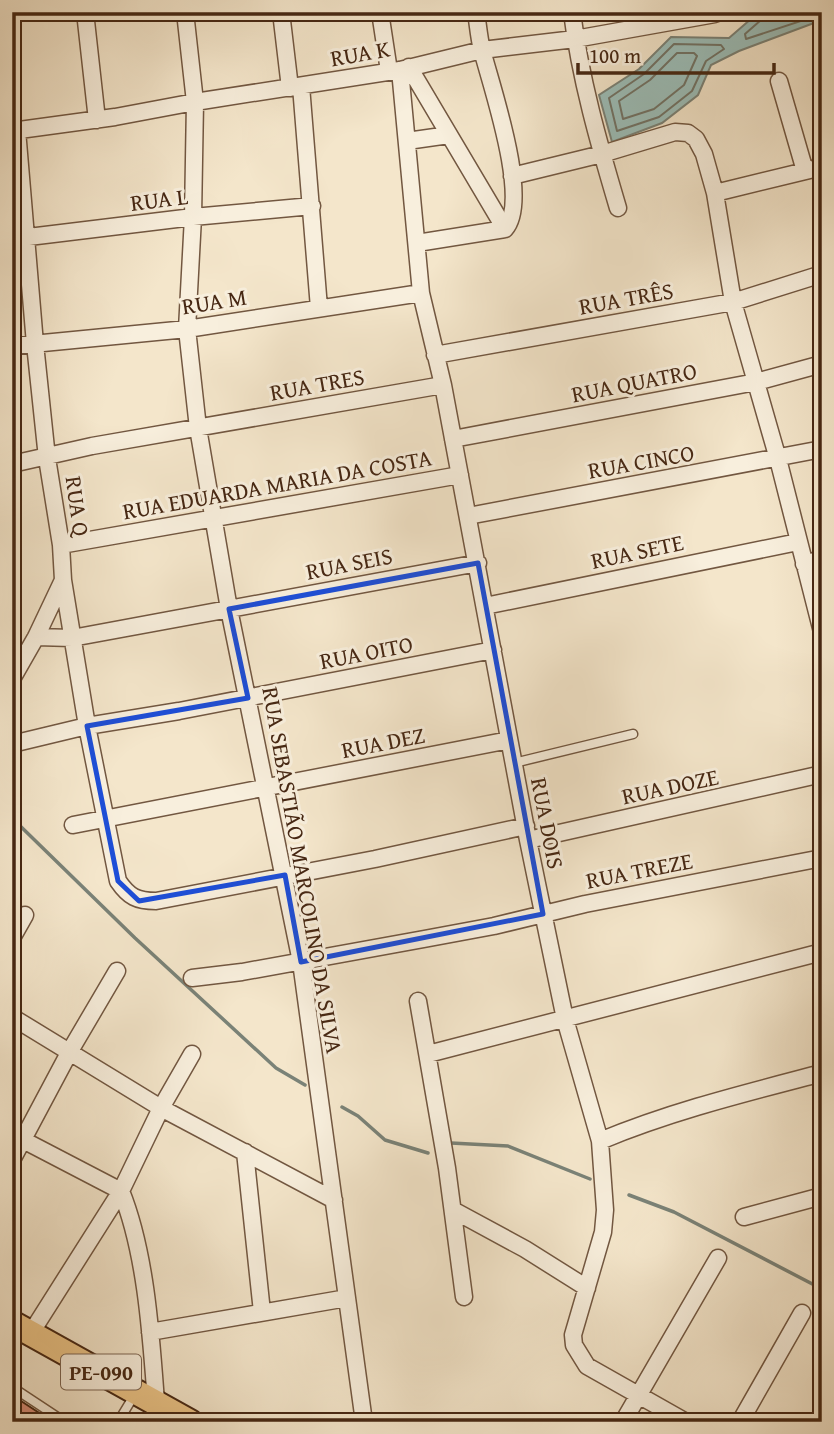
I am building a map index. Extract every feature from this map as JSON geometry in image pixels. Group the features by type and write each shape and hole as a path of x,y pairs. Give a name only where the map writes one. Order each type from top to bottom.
{"main road":[{"name":"PE-090","path":"18,1329 146,1396 183,1420"}],"street":[{"path":"85,12 97,120"},
{"name":"RUA SEBASTIÃO MARCOLINO DA SILVA","path":"185,12 195,102 187,329 198,428 229,609 302,962 364,1422"},
{"path":"281,12 296,87 312,206 319,308"},
{"name":"RUA DOIS","path":"380,12 399,70 421,293 443,385 509,740 565,1019 600,1141 605,1210 603,1232 573,1335 573,1345 587,1366 639,1394"},
{"path":"416,243 505,229 513,218 512,176 501,116 482,50 476,12"},
{"path":"572,12 575,39 602,154 618,208"},
{"name":"RUA K","path":"15,130 97,120 399,70 482,50 575,39 715,14"},
{"path":"399,70 449,135 505,229"},
{"path":"779,81 805,171"},
{"name":"RUA Q","path":"15,130 19,238 61,545 63,580 87,726 118,881 127,894 139,901 156,901"},
{"path":"512,176 602,154 675,132 688,133 696,139 705,154 715,193 733,302 778,459 822,632"},
{"path":"407,141 449,135"},
{"path":"715,193 822,167"},
{"name":"RUA L","path":"19,238 312,206"},
{"name":"RUA TRÊS","path":"435,355 733,302 822,274"},
{"name":"RUA M","path":"12,346 187,329 421,293"},
{"name":"RUA QUATRO","path":"453,439 756,382 822,364"},
{"name":"RUA TRES","path":"12,464 92,446 443,385"},
{"name":"RUA CINCO","path":"468,516 822,450"},
{"name":"RUA EDUARDA MARIA DA COSTA","path":"61,545 460,475"},
{"name":"RUA SETE","path":"485,606 798,541"},
{"path":"804,564 822,559"},
{"name":"RUA SEIS","path":"36,638 72,638 478,563"},
{"path":"12,679 36,638 63,580"},
{"name":"RUA OITO","path":"12,744 87,726 248,698 492,650"},
{"name":"RUA DEZ","path":"74,825 509,740"},
{"name":"RUA DOZE","path":"156,901 285,875 704,802 822,774"},
{"name":"RUA TREZE","path":"192,978 302,962 822,858"},
{"path":"12,938 25,915"},
{"path":"428,1054 822,952"},
{"path":"12,1160 70,1051 117,971"},
{"path":"418,1001 453,1210 464,1297"},
{"path":"12,1017 161,1108 334,1200"},
{"path":"18,1329 121,1191 161,1108 192,1054"},
{"path":"600,1141 646,1122 714,1101 822,1073"},
{"path":"23,1140 121,1191 132,1219 150,1332 146,1396"},
{"path":"245,1152 262,1312"},
{"path":"744,1217 822,1196"},
{"path":"453,1210 525,1249 587,1288"},
{"path":"623,1422 718,1258"},
{"path":"150,1332 347,1298"},
{"path":"740,1422 802,1313"},
{"path":"639,1394 686,1422"}],"lane":[{"path":"514,763 633,734"},
{"path":"12,1387 65,1422"},
{"path":"118,1422 146,1396"}],"highlighted area":[{"path":"478,563 543,914 301,962 285,875 139,901 118,881 87,726 248,698 229,609"}],"water":[{"path":"759,12 822,12 822,20 739,51 711,65 698,95 662,123 612,142 599,95 639,69 671,37 729,38"}],"building":[{"path":"12,1395 18,1399 53,1422 12,1422"}],"waterway":[{"path":"12,818 135,938 276,1068 305,1085"},
{"path":"342,1107 358,1116 385,1140 428,1153"},
{"path":"451,1143 508,1146 590,1179"},
{"path":"629,1195 674,1212 822,1289"}]}
